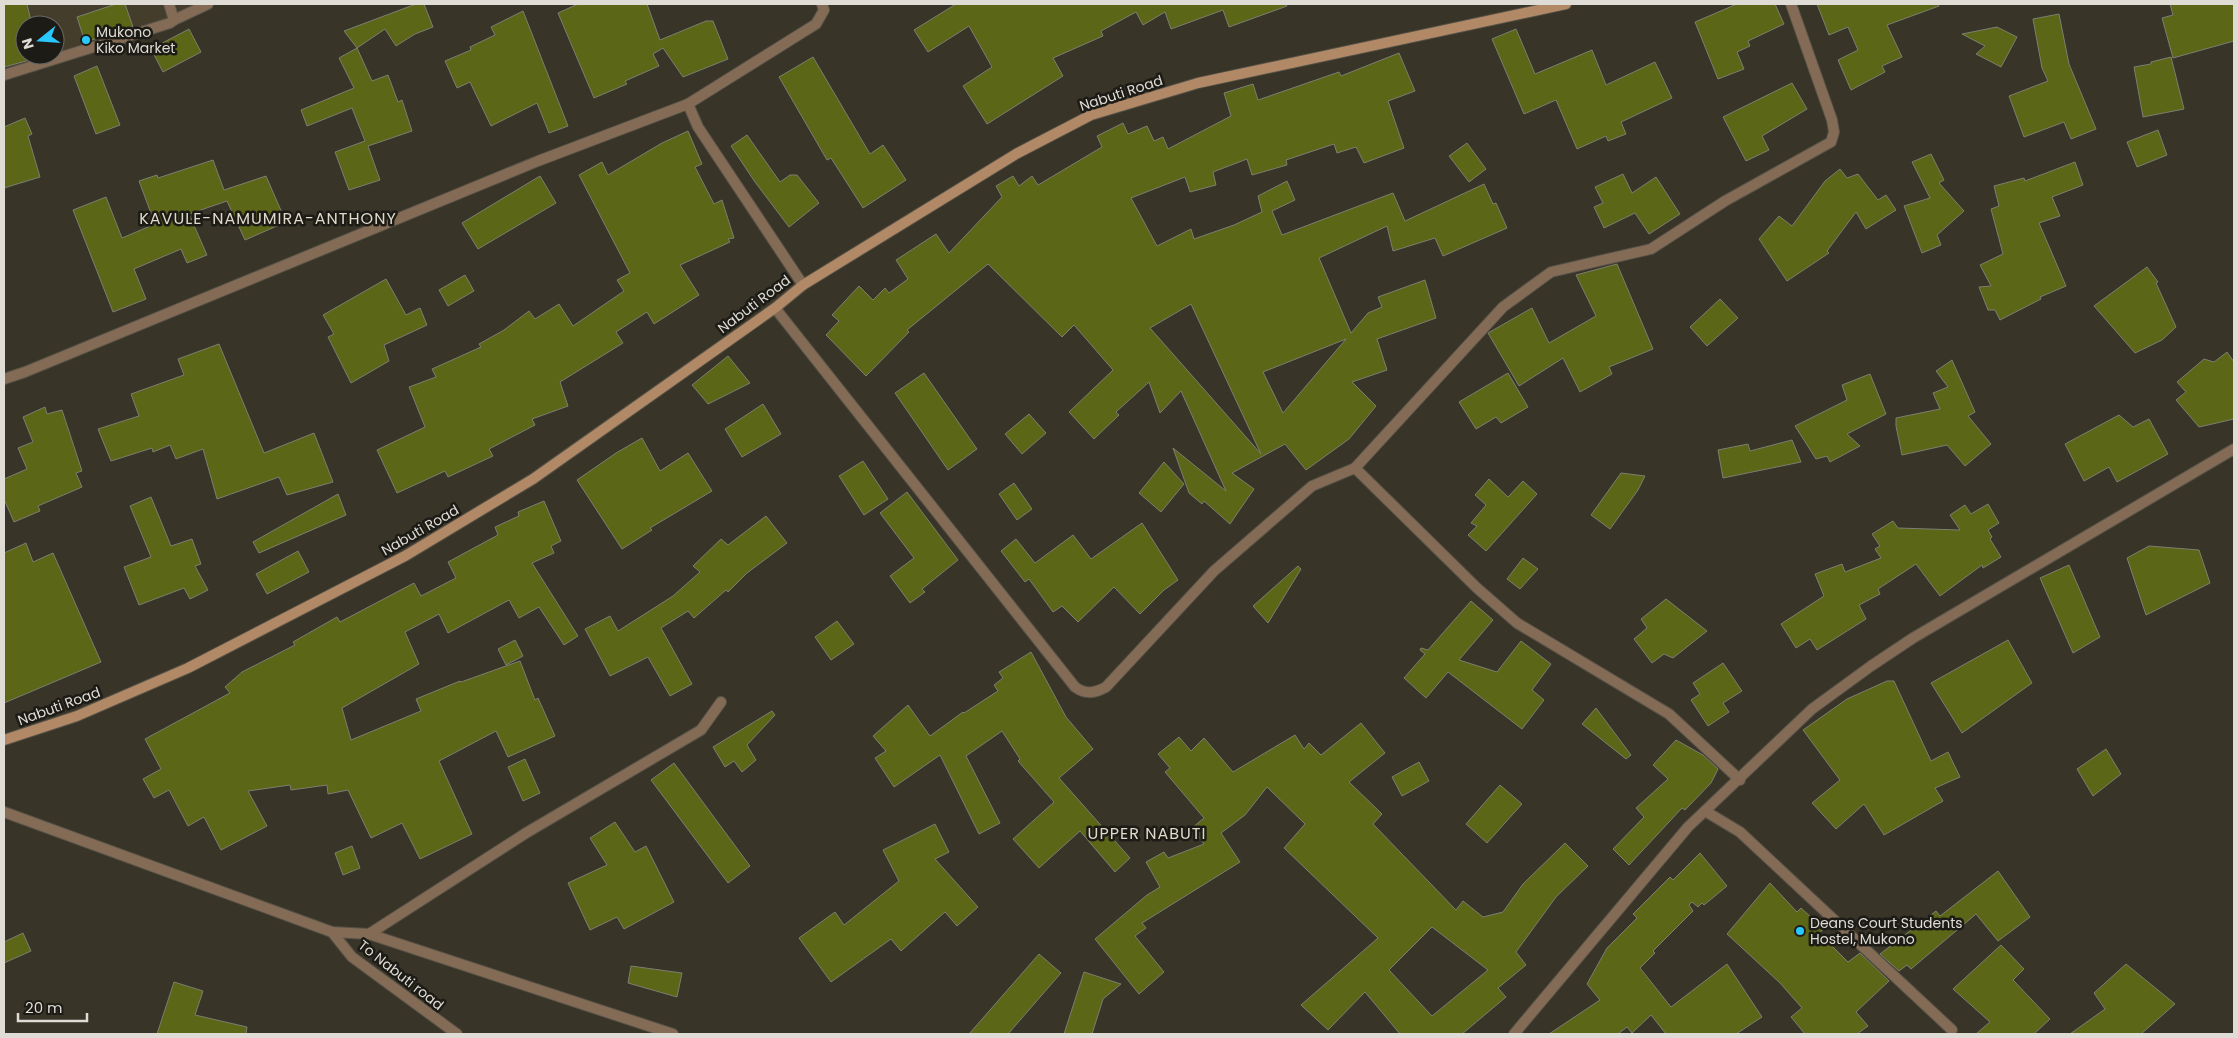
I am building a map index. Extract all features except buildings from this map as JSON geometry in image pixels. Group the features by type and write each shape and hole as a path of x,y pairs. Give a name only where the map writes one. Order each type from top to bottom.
{"street":[{"path":"169,4 174,20"},
{"path":"4,75 174,20 208,4"},
{"path":"4,379 538,160 688,104 816,24 824,10 822,4"},
{"name":"Nabuti Road","path":"4,740 77,716 188,668 405,556 533,479 774,308 802,285 1016,154 1091,115 1198,83 1566,4"},
{"path":"774,308 1075,687 1082,692 1095,692 1106,687 1214,571 1312,486 1355,468 1503,306 1551,272 1651,248 1725,201 1831,142 1834,132 1832,120 1791,4"},
{"path":"688,104 698,127 802,285"},
{"path":"1514,1034 1627,897 1688,827 1740,780 1812,709 1871,666 1921,633 2234,448"},
{"path":"1355,468 1477,588 1517,623 1669,714 1740,780"},
{"path":"369,934 526,833 701,730 721,702"},
{"path":"1705,811 1740,832 1952,1030"},
{"path":"4,812 332,932 369,934 673,1034"},
{"name":"To Nabuti road","path":"332,932 352,957 365,968 457,1034"}],"shaded area":[{"name":"Mukono Kiko Market","path":"4,4 208,4 170,23 65,55 65,15 15,15 15,65 33,65 4,74"}],"place":[{"name":"Mukono Kiko Market","path":"86,40"},
{"name":"Deans Court Students Hostel, Mukono","path":"1800,931"}],"district":[{"name":"KAVULE-NAMUMIRA-ANTHONY","path":"268,218"},
{"name":"UPPER NABUTI","path":"1147,833"}]}
